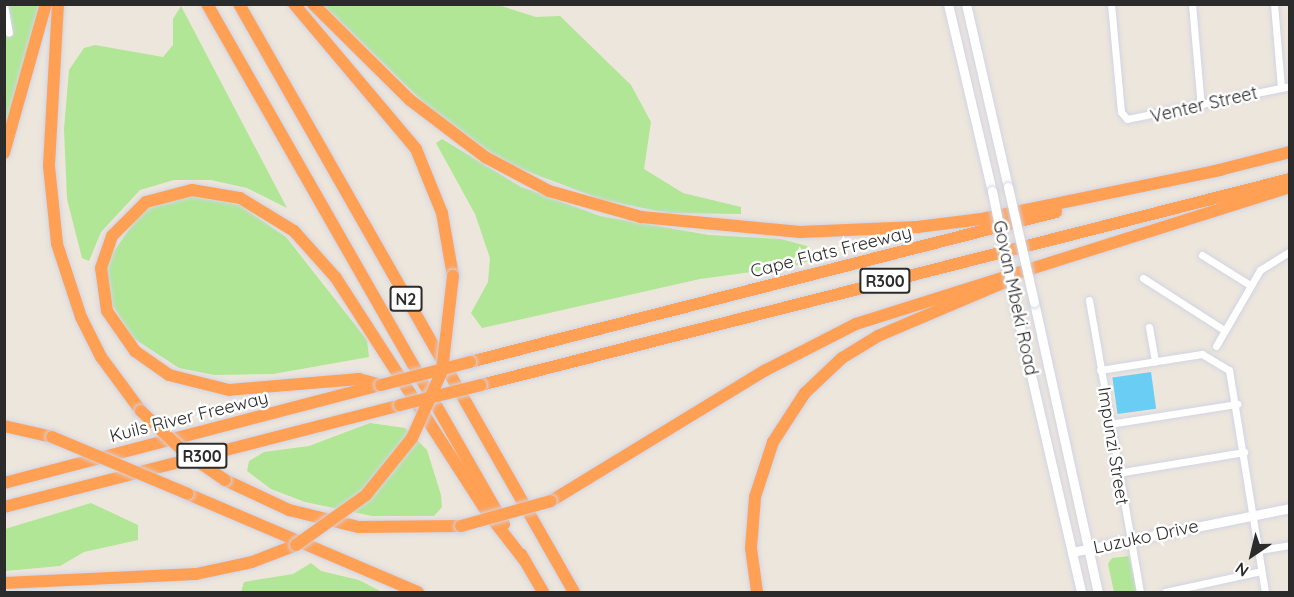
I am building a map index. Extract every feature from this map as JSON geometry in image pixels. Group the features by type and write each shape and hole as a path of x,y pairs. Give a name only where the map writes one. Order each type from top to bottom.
{"highway":[{"path":"4,153 46,4"},
{"path":"58,4 49,166 57,244 81,317 101,357 141,411 183,451 225,480 324,520 382,530 461,526 551,501 822,339 1046,262 1290,187"},
{"name":"N2","path":"207,4 543,592"},
{"name":"N2","path":"239,4 574,592"},
{"path":"4,583 221,571 273,555 329,526 399,459 442,371 453,276 442,213 416,149 294,4"},
{"path":"313,4 410,100 485,158 549,191 641,217 800,232 917,227 1003,215 1221,170"},
{"name":"Cape Flats Freeway","path":"381,385 1290,152"},
{"name":"R300","path":"4,507 1290,178"},
{"path":"381,385 359,380 229,390 170,375 135,351 107,311 101,268 112,236 146,202 180,191 225,193 274,216 336,278 487,512 525,561"},
{"path":"757,592 751,548 755,497 773,442 805,393 842,358 878,336 1046,262"},
{"name":"Kuils River Freeway","path":"4,483 381,385"},
{"path":"4,426 52,437 418,592"}],"main road":[{"name":"Govan Mbeki Road","path":"948,4 1081,592"},
{"name":"Govan Mbeki Road","path":"966,4 1098,592"},
{"name":"Luzuko Drive","path":"1072,552 1290,508"}],"street":[{"name":"Venter Street","path":"1111,4 1124,116 1137,121 1290,86"},
{"path":"1192,4 1201,106"},
{"path":"1274,4 1281,88"},
{"path":"4,5 9,33"},
{"path":"1216,346 1264,264 1290,251"},
{"path":"1202,255 1250,285"},
{"path":"1143,278 1224,330"},
{"name":"Impunzi Street","path":"1089,300 1117,473 1140,592"},
{"path":"1149,327 1155,361"},
{"path":"1100,370 1209,355 1229,370 1237,404 1265,592"},
{"path":"1109,424 1237,404"},
{"path":"1117,473 1244,452"},
{"path":"1259,550 1290,545"},
{"path":"1165,592 1261,571"}],"green space":[{"path":"5,5 40,5 5,136"},
{"path":"323,5 498,5 536,17 560,16 631,85 651,122 644,169 683,193 741,207 741,214 668,213 603,200 503,162 422,101"},
{"path":"181,6 287,208 247,188 211,180 174,180 140,190 101,232 89,261 82,258 67,199 64,129 69,70 84,48 95,45 163,57 173,45 173,19"},
{"path":"442,139 521,187 600,216 709,235 781,239 807,246 811,252 808,261 795,266 700,279 482,328 471,313 488,282 490,258 475,214 436,143"},
{"path":"193,196 239,205 286,237 367,340 369,357 273,374 214,375 179,368 133,338 111,303 107,269 112,254 139,215 154,204"},
{"path":"370,423 405,428 427,450 441,495 442,507 434,516 372,516 305,502 271,489 247,471 249,461 264,452 309,446"},
{"path":"91,503 138,525 138,540 84,552 60,566 5,571 5,529"},
{"path":"1129,556 1137,592 1114,592 1108,564 1112,558"},
{"path":"311,563 321,571 359,580 382,592 241,592 244,582 293,574"}],"water":[{"path":"1151,372 1156,409 1118,414 1112,377"}]}
